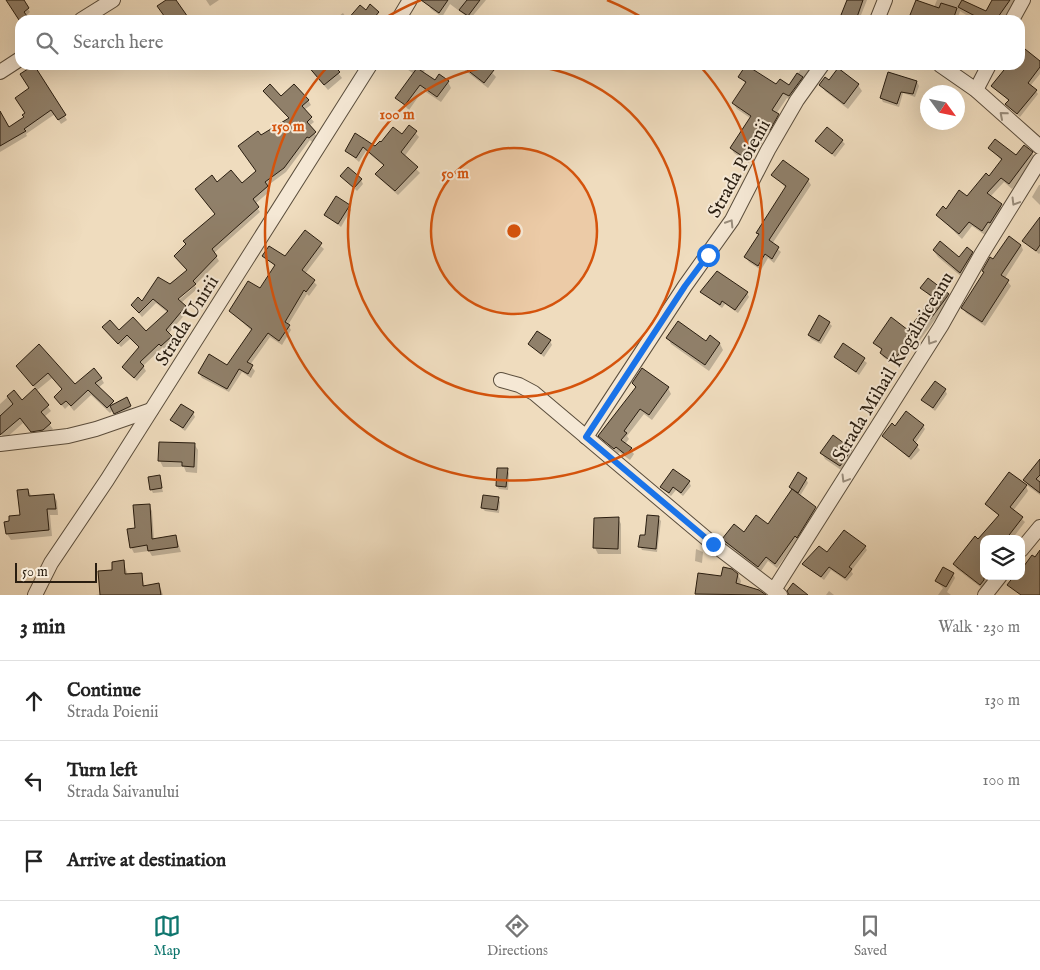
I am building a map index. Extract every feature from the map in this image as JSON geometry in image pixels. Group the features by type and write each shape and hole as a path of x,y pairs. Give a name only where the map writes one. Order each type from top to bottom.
{"street":[{"path":"89,15 113,0"},
{"path":"401,15 410,0"},
{"path":"879,15 885,0"},
{"path":"1015,15 1023,0"},
{"path":"0,72 15,62"},
{"name":"Strada Unirii","path":"35,595 51,563 151,410 367,70"},
{"name":"Strada Poienii","path":"586,437 685,286 732,220 768,150 819,70"},
{"path":"947,70 976,90 1040,147"},
{"path":"976,90 986,70"},
{"name":"Strada Mihail Kogălniceanu","path":"777,593 941,326 980,255 1040,160"},
{"path":"501,380 519,385 534,393 713,544 777,593"},
{"path":"0,444 68,436 96,429 151,410"},
{"path":"1025,545 1040,527"},
{"path":"985,595 997,580"}],"building":[{"path":"6,0 24,0 29,8 24,12 26,15 16,15"},
{"path":"166,0 176,0 186,15 163,15 157,6"},
{"path":"421,0 448,0 439,13"},
{"path":"467,0 480,0 469,15 459,10"},
{"path":"847,0 863,0 858,15 841,15"},
{"path":"916,0 939,8 941,3 957,8 955,15 910,15"},
{"path":"962,0 986,11 992,0 1010,0 999,15 973,15 958,7"},
{"path":"370,4 379,12 376,15 351,15 360,5 366,10"},
{"path":"1025,49 1040,61 1040,67 1028,83 1037,90 1017,114 1005,104 1009,100 991,86 1004,70 1025,70"},
{"path":"26,70 37,70 66,115 58,120 51,110 24,129 26,131 0,146 0,111 9,127 24,117 22,115 25,113 15,98 29,88 20,74"},
{"path":"311,70 338,70 340,72 324,85"},
{"path":"416,70 420,70 435,80 439,74 449,81 437,97 420,85 405,105 395,98"},
{"path":"467,70 494,70 484,83"},
{"path":"743,70 754,70 776,84 780,79 789,85 797,73 803,77 789,96 783,93 772,110 779,114 770,130 765,127 745,158 730,148 751,116 732,103 746,82 738,77"},
{"path":"836,70 841,70 859,84 844,104 819,85 825,77 829,80"},
{"path":"888,72 917,81 913,94 901,92 897,104 880,98"},
{"path":"270,84 281,96 294,84 309,100 302,106 312,117 307,122 316,132 309,138 307,137 284,168 265,182 268,186 253,199 259,207 212,249 217,256 193,281 196,284 178,299 186,306 166,330 172,336 161,346 159,344 140,362 144,366 134,378 122,367 139,347 127,335 118,344 102,327 110,320 119,330 133,317 146,331 168,311 153,299 139,313 131,305 138,297 142,301 158,277 170,284 187,270 174,256 186,244 183,241 215,214 195,189 212,175 217,182 231,170 242,183 256,171 238,146 258,131 261,135 289,118 263,91"},
{"path":"409,125 417,131 401,152 418,167 395,191 375,174 384,165 363,147 356,158 345,151 355,133 375,146 381,142 393,127 402,134"},
{"path":"827,127 843,140 832,154 815,141"},
{"path":"995,139 1016,155 1024,145 1033,152 1009,184 1001,178 987,193 1002,204 990,223 988,222 982,231 969,222 959,234 936,215 943,206 946,209 959,190 967,196 986,173 989,176 1002,159 988,148"},
{"path":"783,160 809,179 769,240 779,247 772,259 765,254 758,266 744,257 759,234 756,233 786,186 771,175"},
{"path":"348,167 362,179 354,188 340,176"},
{"path":"336,196 350,205 338,224 324,215"},
{"path":"1040,217 1040,245 1036,251 1022,241"},
{"path":"305,230 322,243 302,270 315,280 306,292 304,290 285,322 290,325 279,341 268,333 247,362 253,365 248,374 239,369 227,389 198,373 209,354 227,365 252,329 229,311 248,281 260,288 275,265 262,256 269,246 285,256"},
{"path":"1009,236 1021,245 1001,275 1009,280 982,322 961,308 984,272 982,271 990,257 993,259"},
{"path":"940,241 959,257 967,247 973,252 960,273 933,250"},
{"path":"717,271 748,292 735,310 722,301 720,305 700,292"},
{"path":"928,278 949,294 912,344 909,342 892,362 880,353 882,349 873,343 891,317 908,330 933,297 920,288"},
{"path":"819,315 830,322 819,341 808,335"},
{"path":"678,321 706,341 710,335 720,343 705,365 666,338"},
{"path":"537,331 551,340 541,354 528,344"},
{"path":"843,343 865,358 856,372 834,357"},
{"path":"39,344 75,384 94,368 102,378 95,383 114,401 107,408 88,390 71,406 66,401 61,405 54,397 62,389 48,373 33,386 16,366"},
{"path":"642,368 669,387 649,415 640,409 624,431 627,433 621,440 632,448 626,455 616,447 614,449 598,436 636,387 632,383"},
{"path":"935,381 946,389 933,408 921,400"},
{"path":"35,388 49,405 41,412 51,423 43,430 31,432 20,418 0,435 0,416 13,404 7,396 14,390 22,400"},
{"path":"127,397 131,406 114,414 110,406"},
{"path":"181,404 194,412 183,428 170,420"},
{"path":"906,411 924,425 913,440 918,445 909,457 882,436 892,423 895,426"},
{"path":"833,435 852,449 840,466 820,453"},
{"path":"159,442 195,443 194,467 182,466 182,462 158,461"},
{"path":"1040,459 1040,475 1036,479 1040,482 1040,493 1023,480"},
{"path":"497,468 508,468 506,487 496,486"},
{"path":"673,469 690,481 681,493 673,487 669,493 660,487"},
{"path":"798,472 807,478 798,493 789,487"},
{"path":"1009,472 1027,485 1010,507 1023,517 1009,535 982,535 999,515 985,504"},
{"path":"160,475 162,488 150,490 148,477"},
{"path":"28,489 29,496 54,494 56,509 47,509 49,530 6,534 4,522 9,521 9,516 20,515 17,490"},
{"path":"792,489 816,507 797,538 795,536 775,564 766,557 758,567 722,539 734,524 744,532 756,515 768,524"},
{"path":"483,495 499,497 497,510 481,508"},
{"path":"150,504 152,539 176,535 178,547 148,551 147,545 130,548 127,529 135,528 133,505"},
{"path":"647,515 659,516 656,549 638,547 640,535 645,535"},
{"path":"619,517 618,549 593,548 594,518"},
{"path":"844,530 866,546 849,567 852,569 845,578 829,567 821,577 802,564 819,546 827,552"},
{"path":"975,536 978,539 980,537 980,580 984,580 980,585 953,564"},
{"path":"1040,550 1040,595 1021,595 1007,585 1011,580 1025,580 1025,565 1032,555 1035,557"},
{"path":"124,560 125,574 142,573 143,586 159,583 161,595 100,595 98,571 112,570 112,562"},
{"path":"723,567 732,569 738,574 736,583 759,590 766,595 695,594 698,573 721,576"},
{"path":"943,567 954,573 946,587 935,581"},
{"path":"793,583 808,595 789,595 787,591"}],"route":[{"path":"708,255 685,286 586,437 713,544"}]}
